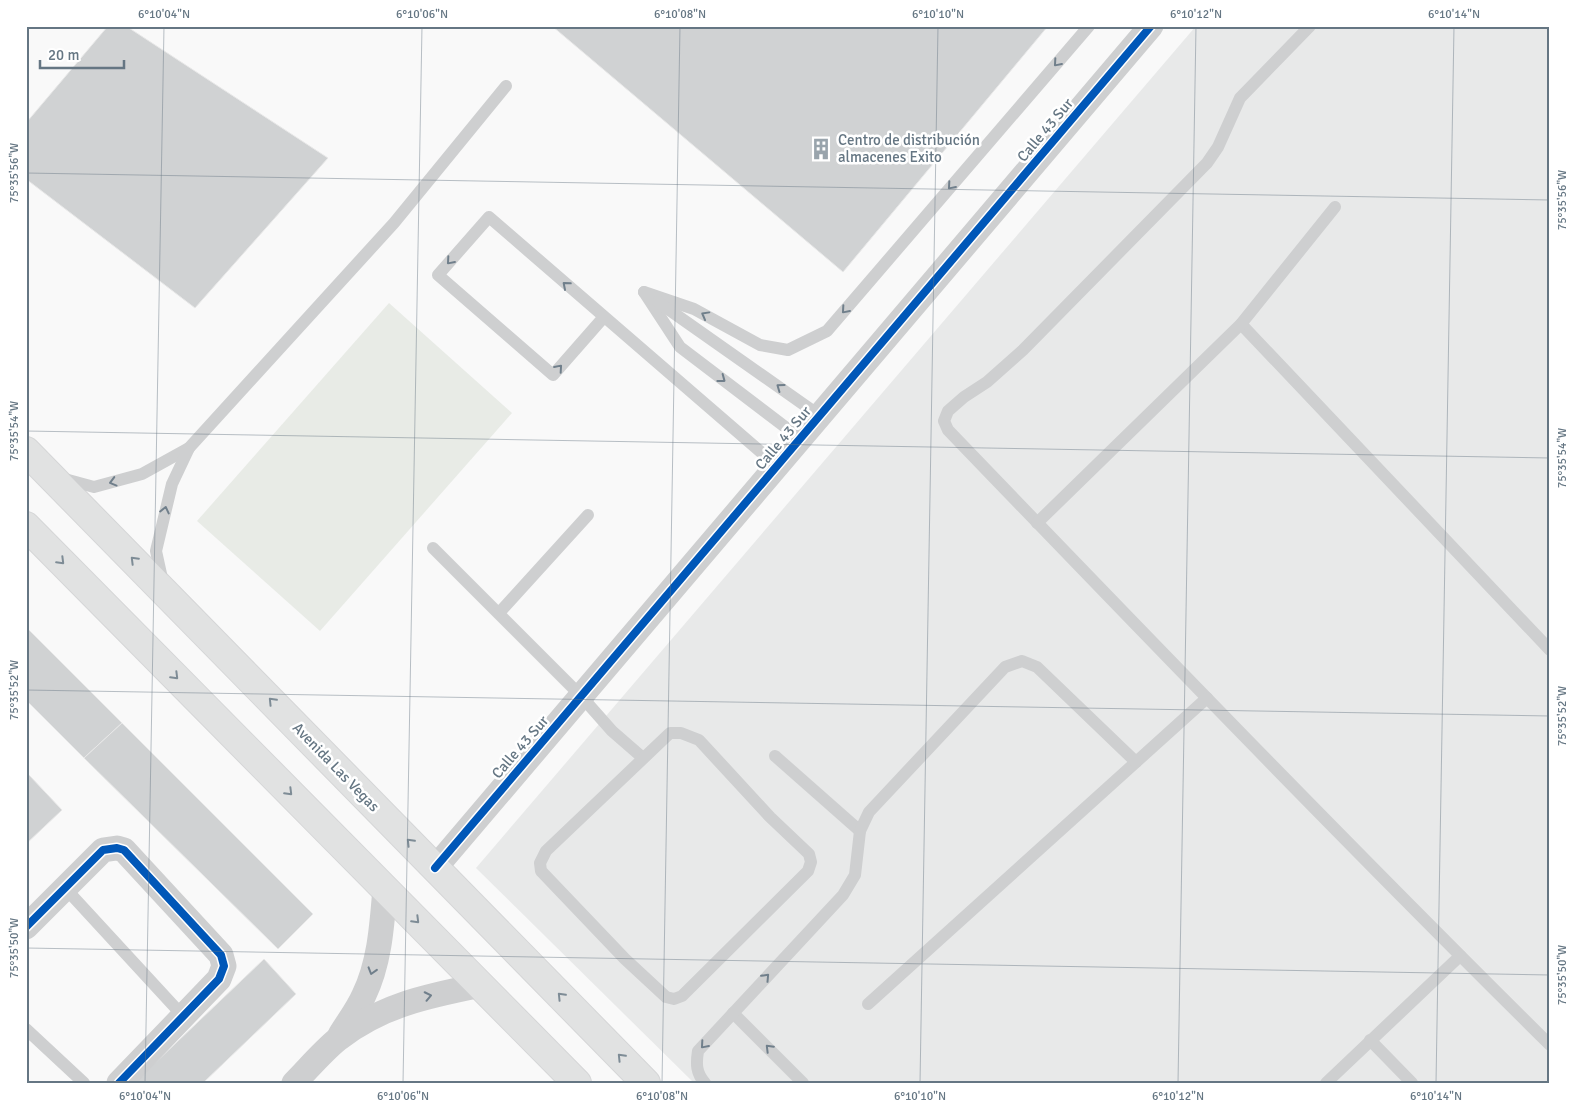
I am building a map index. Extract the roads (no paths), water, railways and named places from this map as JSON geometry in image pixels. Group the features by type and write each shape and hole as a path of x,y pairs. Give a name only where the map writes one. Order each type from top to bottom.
{"main road":[{"name":"Avenida Las Vegas","path":"26,451 646,1083"},
{"path":"26,526 577,1083"}],"street":[{"name":"Calle 43 Sur","path":"435,868 1151,26"},
{"path":"26,927 103,850 117,848 124,850 216,948 224,966 219,979 119,1083"},
{"path":"338,1040 364,995 374,965 382,930 385,888"},
{"path":"294,1083 338,1040 382,1011 422,996 481,985"}],"lane":[{"path":"644,292 694,309 760,345 788,350 827,331 1089,26"},
{"path":"1310,26 1240,98 1218,147 1207,162 1023,350 987,382 964,397 948,411 944,421 948,430 1037,523 1460,956 1550,1045"},
{"path":"165,592 156,551 172,484 189,448 394,223 506,86"},
{"path":"1037,523 1241,324 1335,207"},
{"path":"603,318 553,375 438,275 488,217 777,466"},
{"path":"644,292 820,416"},
{"path":"644,292 680,347 801,439"},
{"path":"1241,324 1550,650"},
{"path":"50,476 94,487 142,474 189,448"},
{"path":"499,613 588,515"},
{"path":"433,548 582,696 612,731 643,758"},
{"path":"706,1083 698,1076 696,1060 698,1051 843,896 855,875 860,831 869,812 1005,667 1022,661 1037,667 1136,762"},
{"path":"868,1004 1207,698"},
{"path":"681,733 699,740 770,817 809,854 811,862 808,871 682,996 674,999 666,998 625,959 541,871 540,863 546,851 643,758 670,734 681,733"},
{"path":"775,756 860,831"},
{"path":"66,889 183,1016"},
{"path":"1326,1083 1460,956"},
{"path":"733,1013 803,1083"},
{"path":"26,1029 84,1083"},
{"path":"1370,1040 1412,1083"}],"place":[{"name":"Centro de distribución almacenes Exito","path":"821,149"}]}
